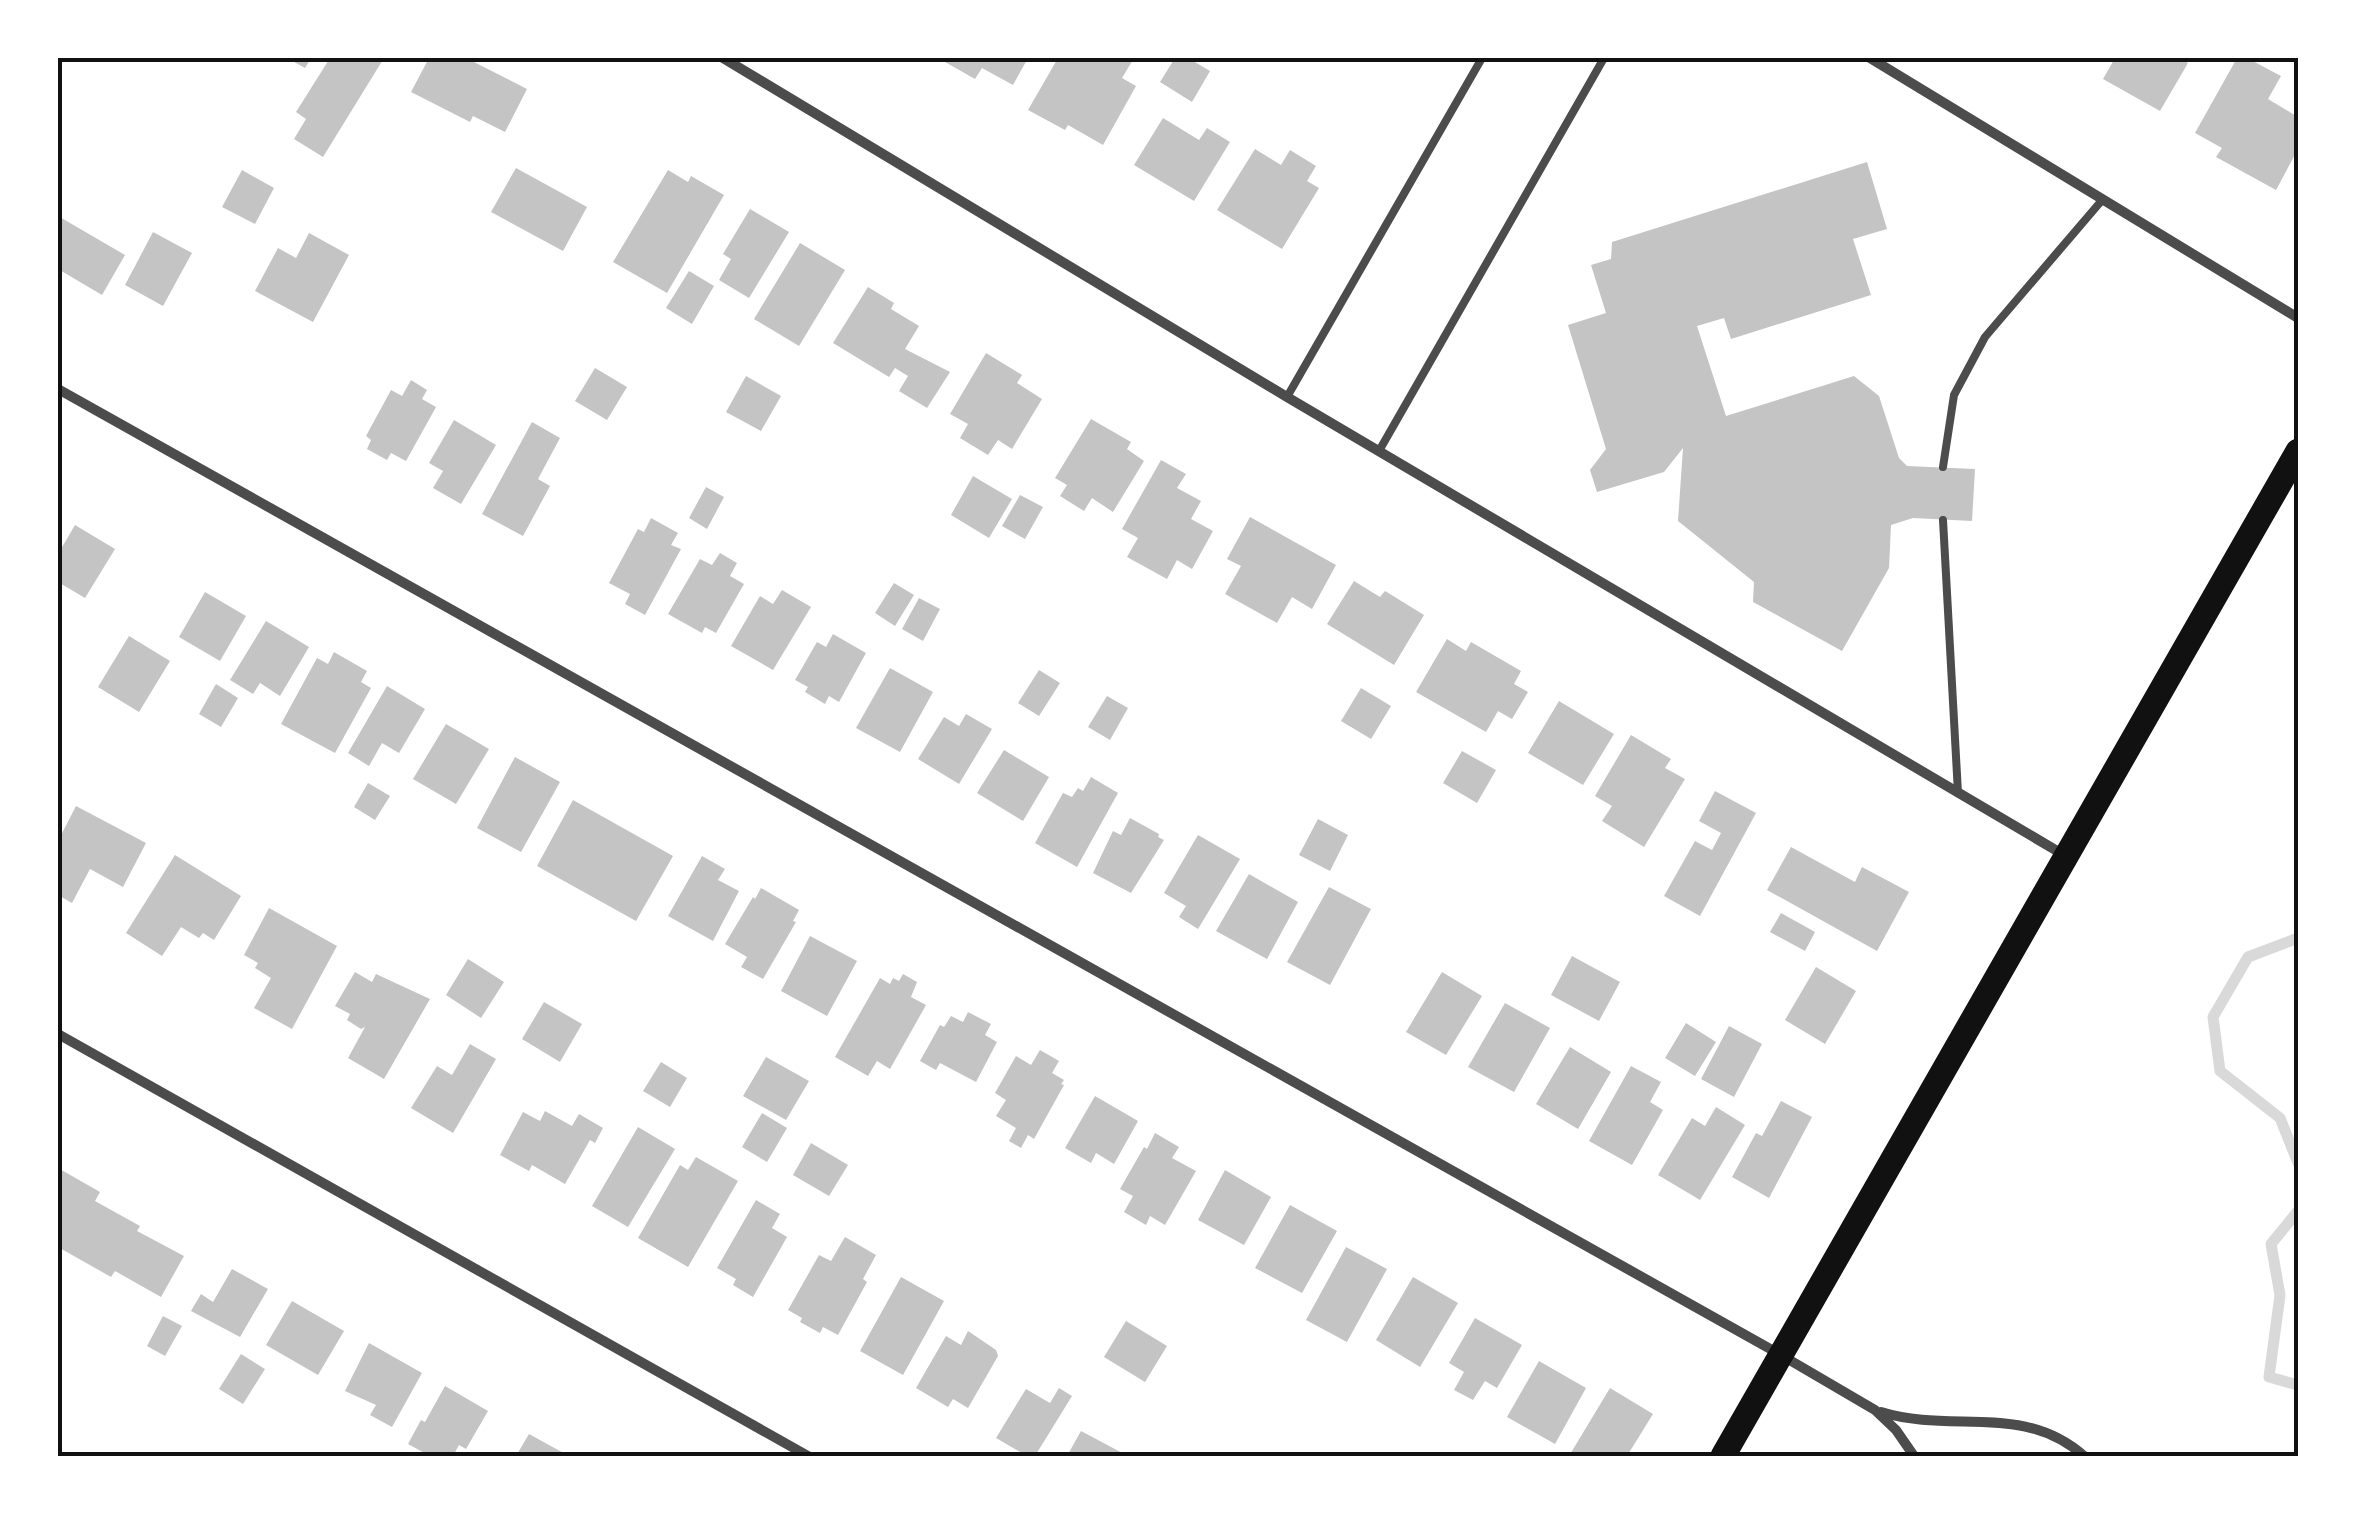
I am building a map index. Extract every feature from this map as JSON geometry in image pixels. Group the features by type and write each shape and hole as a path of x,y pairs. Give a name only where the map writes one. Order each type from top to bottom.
{"main road":[{"path":"1724,1456 2298,451"}],"street":[{"path":"723,58 1287,397 2065,856"},
{"path":"1870,58 2298,318"},
{"path":"58,389 1781,1355 1875,1410 1896,1430 1914,1456"},
{"path":"58,1034 808,1456"},
{"path":"1875,1410 1909,1419 2005,1422 2035,1427 2059,1436 2084,1456"}],"lane":[{"path":"1287,397 1482,58"},
{"path":"1379,451 1604,58"},
{"path":"1942,467 1954,394 1984,337 2103,199"},
{"path":"1943,520 1958,793"}],"building":[{"path":"287,58 311,58 305,68"},
{"path":"330,58 384,58 323,157 294,139 306,119 296,112"},
{"path":"429,58 466,58 527,89 505,132 473,116 470,122 411,92"},
{"path":"938,58 1028,58 1013,85 982,68 975,79"},
{"path":"1058,58 1087,58 1095,62 1097,58 1134,58 1122,78 1136,86 1103,145 1068,125 1065,130 1028,110"},
{"path":"1175,58 1188,58 1210,71 1192,102 1160,82"},
{"path":"2115,58 2179,58 2188,63 2160,111 2103,79"},
{"path":"2237,58 2247,58 2281,76 2268,99 2298,117 2298,149 2276,190 2216,157 2222,148 2195,133"},
{"path":"1163,118 1199,140 1207,128 1230,142 1194,201 1134,165"},
{"path":"1255,149 1281,165 1290,150 1316,166 1307,181 1319,188 1282,249 1217,210"},
{"path":"1867,162 1887,229 1853,239 1871,295 1731,339 1724,318 1697,326 1726,416 1854,376 1879,396 1899,458 1907,466 1975,469 1972,521 1913,518 1891,525 1889,568 1842,651 1753,602 1754,582 1678,521 1683,448 1664,472 1597,492 1590,470 1606,449 1568,325 1606,313 1591,265 1611,259 1612,242"},
{"path":"516,168 587,207 563,251 491,212"},
{"path":"242,170 274,188 255,224 222,207"},
{"path":"668,170 688,182 691,176 724,195 667,293 613,262"},
{"path":"750,209 789,232 749,298 719,280 731,259 723,254"},
{"path":"58,216 125,255 102,295 58,269"},
{"path":"153,232 192,253 163,306 125,285"},
{"path":"309,233 349,255 313,322 255,291 278,248 296,258"},
{"path":"800,243 845,270 799,346 754,319"},
{"path":"689,271 714,286 692,324 666,308"},
{"path":"868,287 894,303 891,309 919,326 905,349 950,372 927,408 899,391 908,376 895,368 889,377 833,343"},
{"path":"986,353 1022,375 1017,383 1042,399 1012,449 998,440 988,455 960,438 968,424 950,414"},
{"path":"595,368 627,387 607,420 575,401"},
{"path":"746,376 781,396 761,431 726,412"},
{"path":"411,380 427,390 422,399 436,407 406,461 391,453 387,460 367,449 371,440 366,436 391,390 402,396"},
{"path":"1091,419 1131,442 1127,449 1144,461 1113,512 1092,498 1084,511 1060,496 1067,485 1055,478"},
{"path":"454,420 496,445 461,504 433,488 443,471 429,463"},
{"path":"532,422 560,438 538,479 550,486 523,536 482,514"},
{"path":"1161,460 1186,474 1177,488 1201,501 1191,519 1213,531 1192,569 1177,560 1167,579 1127,557 1138,538 1122,529"},
{"path":"973,476 1012,499 989,538 951,515"},
{"path":"706,487 724,497 707,529 689,518"},
{"path":"1020,495 1043,507 1025,539 1002,526"},
{"path":"1250,517 1336,565 1312,609 1292,597 1277,623 1225,594 1241,566 1227,559"},
{"path":"651,518 678,533 671,545 681,549 645,615 625,604 630,594 609,583 638,529 644,532"},
{"path":"75,525 115,549 85,598 58,582 58,554"},
{"path":"720,553 737,563 730,576 744,584 716,633 705,627 702,633 668,614 700,559 712,565"},
{"path":"1354,581 1380,597 1385,591 1424,615 1394,665 1327,624"},
{"path":"894,583 914,595 895,626 875,613"},
{"path":"782,590 811,607 773,670 731,646 760,596 773,604"},
{"path":"205,592 246,616 220,661 179,637"},
{"path":"919,598 940,609 923,641 902,629"},
{"path":"266,621 309,647 280,696 260,683 253,694 230,680"},
{"path":"833,634 866,653 839,702 829,696 825,704 805,692 808,687 795,680 817,642 826,647"},
{"path":"129,636 170,661 139,712 98,687"},
{"path":"1447,639 1466,651 1471,642 1521,671 1514,684 1528,692 1512,719 1498,711 1486,732 1416,692"},
{"path":"334,652 367,671 361,682 371,688 335,753 281,724 317,658 328,664"},
{"path":"890,668 933,692 900,752 856,728"},
{"path":"1039,670 1060,683 1039,716 1018,703"},
{"path":"216,684 238,698 221,727 199,714"},
{"path":"387,686 425,709 399,753 382,743 369,766 348,753"},
{"path":"1361,688 1391,706 1371,739 1341,721"},
{"path":"1107,696 1128,708 1110,740 1088,727"},
{"path":"1559,701 1614,734 1583,785 1528,753"},
{"path":"966,714 992,729 959,784 918,759 944,717 959,726"},
{"path":"446,724 489,749 456,804 413,779"},
{"path":"1631,735 1671,759 1665,768 1685,779 1644,847 1602,821 1612,806 1595,796"},
{"path":"1004,750 1049,777 1023,821 977,793"},
{"path":"1462,751 1496,770 1477,803 1443,783"},
{"path":"515,757 560,782 521,852 477,828"},
{"path":"1091,777 1118,793 1077,867 1035,843 1063,793 1072,797 1078,788 1083,791"},
{"path":"368,783 390,796 375,820 354,807"},
{"path":"1715,791 1756,813 1700,916 1664,896 1695,841 1712,850 1721,833 1699,821"},
{"path":"573,800 673,856 636,921 537,866"},
{"path":"76,806 146,843 123,887 90,869 72,903 58,895 58,841"},
{"path":"1130,818 1164,840 1131,893 1093,873 1113,831 1121,835"},
{"path":"1318,819 1348,835 1330,871 1299,855"},
{"path":"1198,835 1240,859 1198,929 1179,917 1186,906 1164,893"},
{"path":"1791,847 1855,882 1862,867 1909,892 1877,951 1767,890"},
{"path":"175,855 241,896 214,940 203,933 199,938 181,927 162,956 126,933"},
{"path":"702,856 725,869 718,880 739,891 713,941 668,916"},
{"path":"1249,874 1298,902 1267,959 1216,931"},
{"path":"1329,887 1371,909 1330,985 1287,962"},
{"path":"761,888 799,910 763,979 741,967 747,957 725,944"},
{"path":"269,908 337,946 292,1029 254,1008 271,978 244,955"},
{"path":"1781,913 1815,932 1805,951 1770,932"},
{"path":"810,936 857,961 827,1016 781,991"},
{"path":"1572,956 1620,982 1599,1021 1551,995"},
{"path":"468,959 504,982 481,1018 446,995"},
{"path":"1816,967 1856,991 1825,1044 1785,1020"},
{"path":"355,972 372,982 376,974 430,999 384,1079 348,1058 365,1027 361,1029 347,1020 350,1014 335,1006"},
{"path":"1442,972 1482,996 1446,1055 1406,1032"},
{"path":"903,974 917,982 911,997 926,1005 890,1069 877,1061 868,1076 835,1057 880,978 890,984 893,978 899,981"},
{"path":"544,1002 582,1024 560,1062 522,1039"},
{"path":"1505,1003 1550,1028 1514,1092 1468,1067"},
{"path":"968,1012 991,1024 985,1035 997,1042 976,1082 940,1063 936,1070 920,1061 940,1025 944,1027 951,1016 963,1022"},
{"path":"1686,1023 1716,1042 1695,1076 1665,1058"},
{"path":"1729,1026 1762,1044 1734,1097 1701,1079"},
{"path":"470,1044 496,1059 453,1133 411,1108 437,1066 452,1075"},
{"path":"1570,1047 1611,1072 1578,1129 1536,1104"},
{"path":"1040,1050 1059,1061 1052,1073 1064,1080 1064,1085 1034,1139 1028,1135 1021,1148 1009,1141 1016,1128 996,1116 1006,1100 995,1093 1016,1056 1031,1065"},
{"path":"766,1057 809,1081 786,1120 743,1096"},
{"path":"661,1062 687,1078 670,1107 643,1091"},
{"path":"1631,1066 1661,1082 1650,1102 1663,1110 1632,1165 1589,1141"},
{"path":"1095,1096 1138,1121 1114,1164 1096,1153 1091,1163 1065,1148"},
{"path":"1781,1101 1812,1117 1769,1198 1732,1177 1756,1133 1762,1136"},
{"path":"1716,1107 1745,1125 1700,1200 1658,1175 1692,1118 1705,1126"},
{"path":"545,1111 572,1126 579,1114 603,1128 595,1143 590,1140 565,1184 532,1165 529,1171 500,1155 523,1112 540,1121"},
{"path":"762,1113 787,1128 767,1162 742,1147"},
{"path":"638,1127 675,1149 628,1227 592,1206"},
{"path":"1155,1133 1179,1147 1172,1158 1196,1171 1165,1225 1150,1216 1146,1225 1124,1212 1133,1196 1120,1189"},
{"path":"811,1143 848,1165 829,1196 793,1175"},
{"path":"696,1157 738,1181 688,1267 638,1238 680,1165 688,1170"},
{"path":"58,1168 100,1192 95,1201 140,1226 137,1231 184,1256 161,1297 115,1271 111,1277 58,1247"},
{"path":"1225,1170 1271,1197 1244,1245 1198,1220"},
{"path":"756,1200 780,1214 772,1228 787,1237 753,1297 733,1285 736,1279 717,1268"},
{"path":"1290,1205 1337,1231 1302,1293 1255,1268"},
{"path":"845,1237 876,1255 863,1279 867,1282 838,1335 823,1327 820,1333 788,1310 819,1255 831,1261"},
{"path":"1346,1247 1387,1269 1347,1342 1306,1320"},
{"path":"232,1269 268,1289 240,1337 191,1311 201,1294 213,1302"},
{"path":"901,1277 944,1301 903,1375 860,1351"},
{"path":"1413,1277 1458,1303 1420,1367 1376,1340"},
{"path":"292,1301 344,1331 318,1375 266,1345"},
{"path":"163,1316 182,1326 165,1356 147,1346"},
{"path":"1475,1318 1522,1345 1497,1388 1485,1381 1473,1400 1454,1390 1464,1372 1449,1363"},
{"path":"1126,1321 1167,1346 1145,1382 1104,1357"},
{"path":"968,1331 996,1350 998,1356 968,1408 953,1399 948,1407 916,1388 946,1336 961,1345"},
{"path":"369,1343 422,1373 392,1427 370,1415 376,1405 345,1391"},
{"path":"241,1354 265,1369 243,1404 219,1389"},
{"path":"1539,1361 1586,1388 1555,1444 1507,1417"},
{"path":"445,1386 488,1411 466,1449 459,1445 453,1456 430,1456 408,1444"},
{"path":"1059,1388 1072,1396 1035,1456 1027,1456 996,1438 1026,1389 1050,1403"},
{"path":"1610,1388 1653,1414 1627,1456 1569,1456"},
{"path":"1081,1431 1128,1456 1067,1456"},
{"path":"529,1434 569,1456 516,1456"}],"waterway":[{"path":"2298,938 2248,957 2213,1017 2220,1071 2280,1118 2298,1163"},
{"path":"2298,1211 2271,1244 2280,1295 2269,1377 2298,1385"}]}
